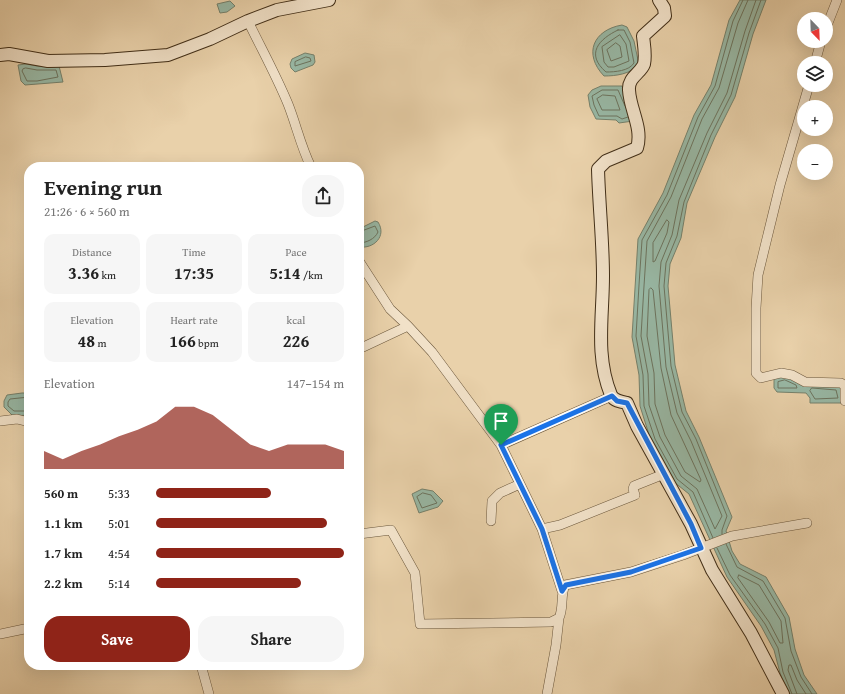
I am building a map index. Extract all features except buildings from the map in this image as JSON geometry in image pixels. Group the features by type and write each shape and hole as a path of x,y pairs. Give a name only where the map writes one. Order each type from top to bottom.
{"street":[{"path":"0,55 9,54 48,61 105,60 168,55 210,39 248,21 277,10 329,0"},
{"path":"659,0 664,8 665,16 643,36 645,51 644,65 633,76 628,89 638,127 639,140 637,148 606,161 598,169 603,275 600,337 601,356 612,396 617,401 627,403 704,547 712,570 751,633 783,694"},
{"path":"832,12 837,0"},
{"path":"248,21 265,52 273,75 287,103 309,162"},
{"path":"807,92 780,184 758,275 756,308 756,373 761,378 781,373 792,375 806,382 841,383 845,386 845,401"},
{"path":"364,269 390,309 432,352 501,445 542,529 562,591 561,613 547,694"},
{"path":"364,347 408,326"},
{"path":"501,445 612,396"},
{"path":"0,421 24,421"},
{"path":"542,529 560,525 635,495 633,490 634,486 664,474"},
{"path":"491,521 492,501 500,493 520,484"},
{"path":"562,591 566,585 631,572 732,536 807,523"},
{"path":"364,533 391,530 415,573 420,624 551,622 559,618"},
{"path":"0,634 24,629"},
{"path":"202,670 209,694"}],"water":[{"path":"740,0 766,0 753,34 735,97 715,137 687,203 681,238 670,264 668,286 675,365 686,411 699,437 732,517 726,531 732,551 740,564 766,577 789,617 795,649 804,675 817,694 788,694 780,673 774,650 761,626 727,577 689,494 674,482 651,441 640,406 639,375 632,337 638,239 663,193 694,115 711,85 729,20"},
{"path":"230,1 235,6 227,12 220,13 217,4"},
{"path":"622,25 627,27 634,41 639,65 631,71 623,74 604,76 594,59 594,44 604,32"},
{"path":"305,53 314,55 315,62 313,65 295,72 291,68 290,64 292,59"},
{"path":"26,64 37,66 59,66 63,82 25,85 21,81 18,65"},
{"path":"601,86 622,86 633,121 619,123 616,120 596,119 590,107 588,95 592,90"},
{"path":"375,221 378,222 381,232 380,237 374,244 364,247 364,226"},
{"path":"780,376 841,387 841,403 810,403 810,398 806,393 777,392 774,388 774,379"},
{"path":"24,393 24,415 13,416 4,407 4,401 7,395"},
{"path":"422,489 433,491 443,501 438,507 419,513 412,494"}],"route":[{"path":"612,396 617,401 627,403 637,426 691,524 701,548 631,572 566,585 562,591 542,529 501,445 612,396"}]}
